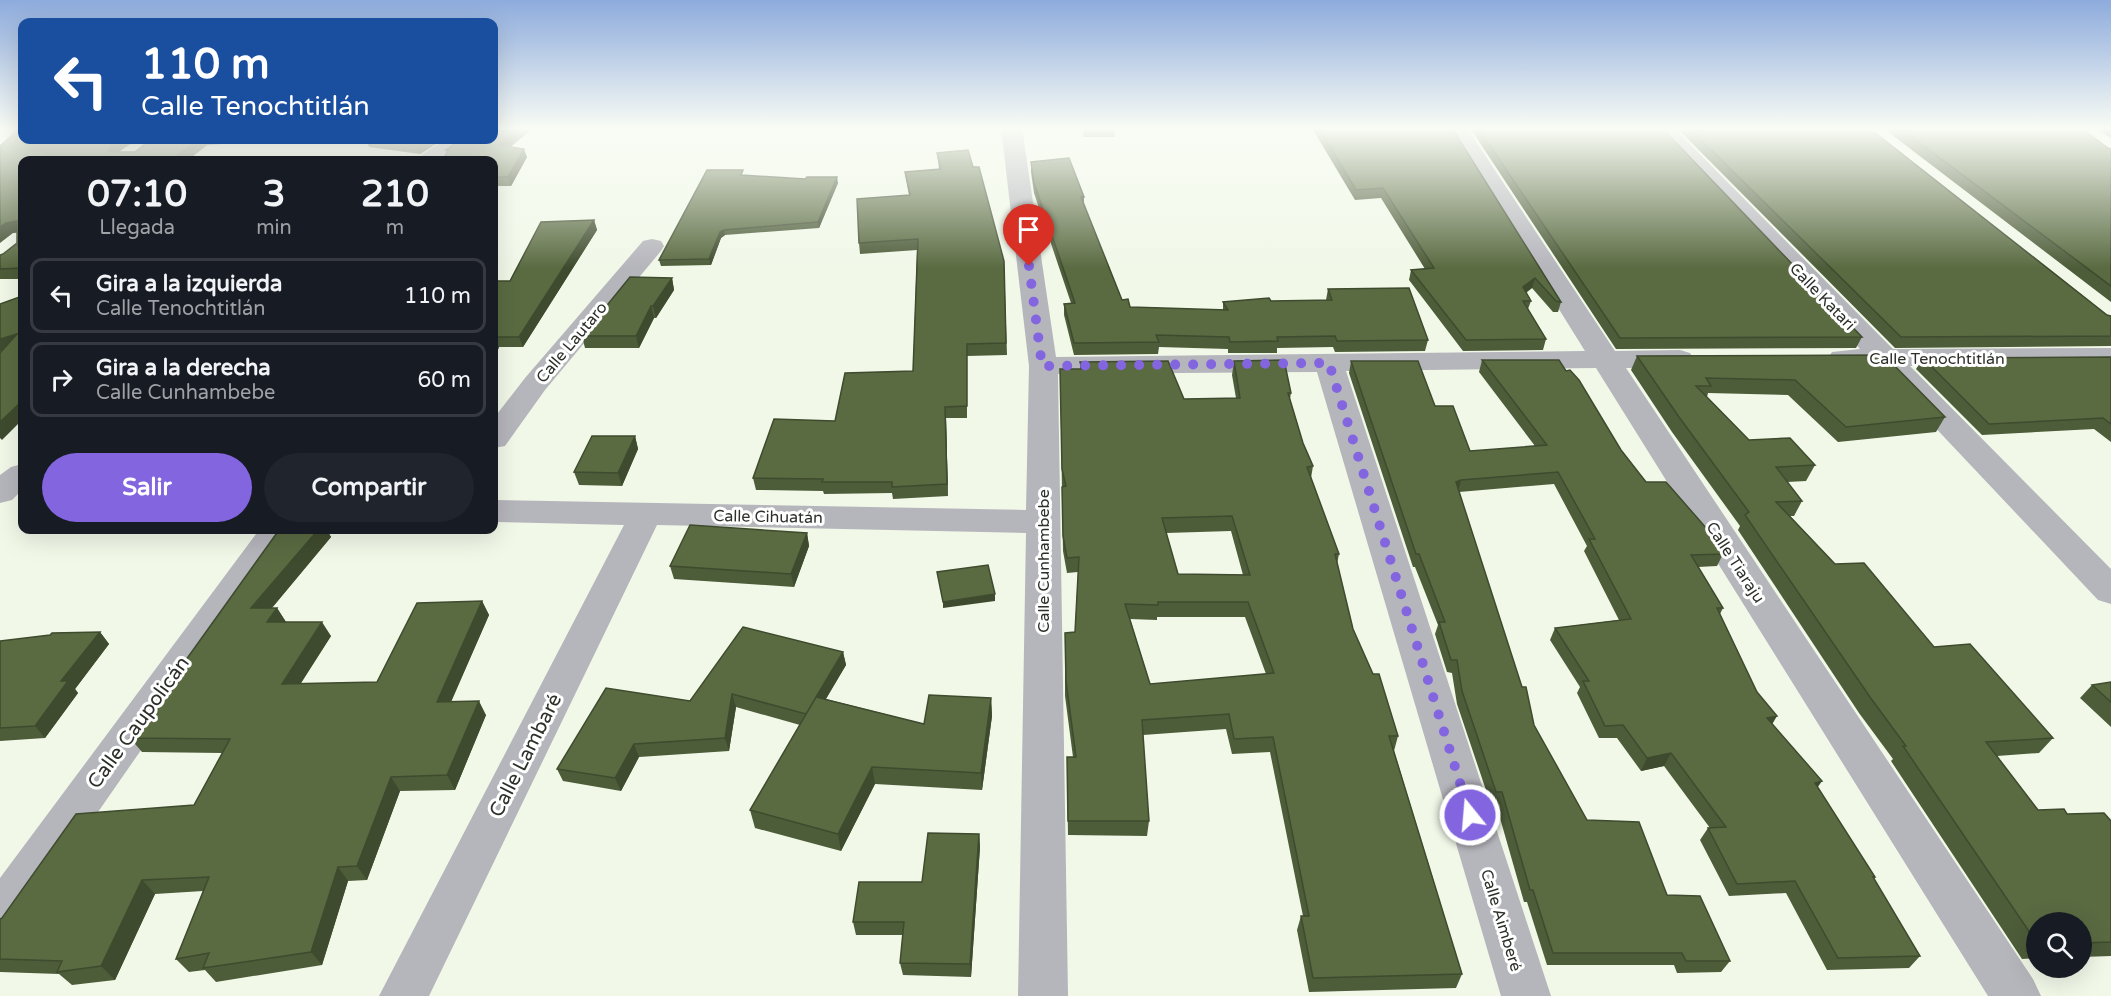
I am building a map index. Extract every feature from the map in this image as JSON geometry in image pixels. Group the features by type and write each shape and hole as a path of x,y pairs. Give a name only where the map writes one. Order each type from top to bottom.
{"street":[{"name":"Calle Cunhambebe","path":"1017,174 1042,366 1043,996"},
{"name":"Calle Tiaraju","path":"1486,174 2016,996"},
{"name":"Calle Katari","path":"1706,174 2111,591"},
{"name":"Calle Lautaro","path":"498,435 535,384 652,246"},
{"name":"Calle Tenochtitlán","path":"1814,358 2111,357"},
{"path":"1042,366 1710,359"},
{"name":"Calle Aimberé","path":"1329,363 1526,996"},
{"path":"0,492 18,477"},
{"path":"0,502 18,502"},
{"name":"Calle Cihuatán","path":"498,511 1043,522"},
{"name":"Calle Lambaré","path":"404,996 646,514"},
{"name":"Calle Caupolicán","path":"0,915 274,534"}],"building":[{"path":"0,174 18,174 18,268 0,269 0,255 17,243 17,221 0,227"},
{"path":"498,174 509,174 508,177 498,177"},
{"path":"705,174 805,179 807,177 837,177 818,222 724,230 720,232 709,259 659,260"},
{"path":"906,174 981,174 1004,261 1006,343 967,344 967,406 945,407 947,484 892,487 892,482 822,482 823,479 753,478 774,419 835,421 845,373 913,371 918,239 859,243 857,199 910,195"},
{"path":"1033,174 1075,174 1084,197 1081,197 1122,300 1128,299 1130,307 1228,310 1223,302 1269,298 1271,301 1332,300 1328,289 1409,288 1428,340 1337,341 1335,336 1277,337 1278,341 1230,342 1229,337 1156,335 1159,342 1074,343 1064,304 1075,303"},
{"path":"1347,174 1481,174 1561,302 1556,301 1535,278 1523,287 1531,301 1523,301 1546,339 1466,340 1411,270 1434,268 1383,188 1356,190"},
{"path":"1509,174 1706,174 1862,337 1620,338"},
{"path":"1736,174 1928,174 2111,316 2111,336 1901,337"},
{"path":"1962,174 2111,174 2111,286"},
{"path":"594,220 519,337 498,337 498,281 510,281 541,222"},
{"path":"630,277 672,278 651,306 636,336 582,336"},
{"path":"18,297 18,405 0,422 0,353 17,334 0,339 0,304"},
{"path":"1884,355 1945,417 1846,427 1795,380 1706,378 1711,386 1696,386 1749,440 1790,438 1815,465 1776,467 1802,501 1776,502 1835,564 1864,563 1934,647 1970,644 2053,738 1986,742 2038,810 2064,809 2067,814 2104,813 2111,821 2111,942 2092,943 2092,912 2026,912 2026,927 1903,746 1906,746 1745,515 1749,512 1637,356"},
{"path":"2111,357 2111,424 2103,418 1989,424 1923,358"},
{"path":"1284,360 1291,393 1288,393 1303,443 1313,466 1307,467 1339,554 1335,554 1353,629 1373,674 1379,674 1398,736 1389,736 1462,974 1313,978 1301,916 1309,916 1273,737 1234,739 1229,714 1142,720 1149,821 1068,821 1067,757 1076,757 1066,681 1065,633 1075,632 1079,557 1067,558 1063,536 1062,487 1066,486 1062,469 1060,369 1082,369 1080,362 1168,361 1184,399 1240,398 1234,361","holes":["1232,516 1250,575 1178,574 1162,518","1158,602 1248,602 1274,673 1150,684 1125,604 1158,605"]},
{"path":"1482,360 1559,360 1566,371 1570,370 1579,380 1621,450 1646,482 1666,482 1707,529 1723,554 1691,555 1723,608 1717,608 1757,692 1777,716 1767,718 1822,781 1815,783 1875,877 1873,877 1920,956 1838,958 1795,881 1737,884 1708,828 1726,827 1671,753 1647,758 1623,725 1605,726 1583,681 1589,681 1555,628 1631,619 1589,539 1595,539 1558,472 1461,480 1456,482 1522,687 1526,687 1534,725 1587,820 1639,822 1667,895 1700,896 1730,961 1686,961 1682,953 1553,953 1533,890 1530,890 1502,792 1496,792 1462,691 1457,660 1451,660 1439,622 1445,622 1419,554 1416,554 1351,361 1418,361 1435,406 1453,406 1470,451 1547,445"},
{"path":"592,436 635,436 618,473 574,472"},
{"path":"690,525 807,533 791,574 670,566"},
{"path":"276,534 315,534 251,608 277,608 267,622 322,622 282,684 377,682 417,603 482,601 437,702 479,701 447,775 391,777 357,866 338,867 311,952 203,968 209,953 176,959 209,877 142,880 101,966 57,972 62,961 0,959 0,919 76,814 194,805 230,739 130,738"},
{"path":"988,565 995,594 943,602 937,572"},
{"path":"743,627 843,652 806,714 732,694 725,738 634,744 615,778 557,769 606,688 690,701"},
{"path":"100,632 61,681 68,681 35,726 0,728 0,641 52,633"},
{"path":"2111,682 2111,702 2092,685"},
{"path":"929,695 991,698 981,773 872,767 838,834 750,810 816,697 924,724"},
{"path":"928,833 979,834 970,964 900,963 904,922 853,922 859,882 922,882"}],"route":[{"path":"1029,266 1042,366 1329,363 1470,815"}]}
